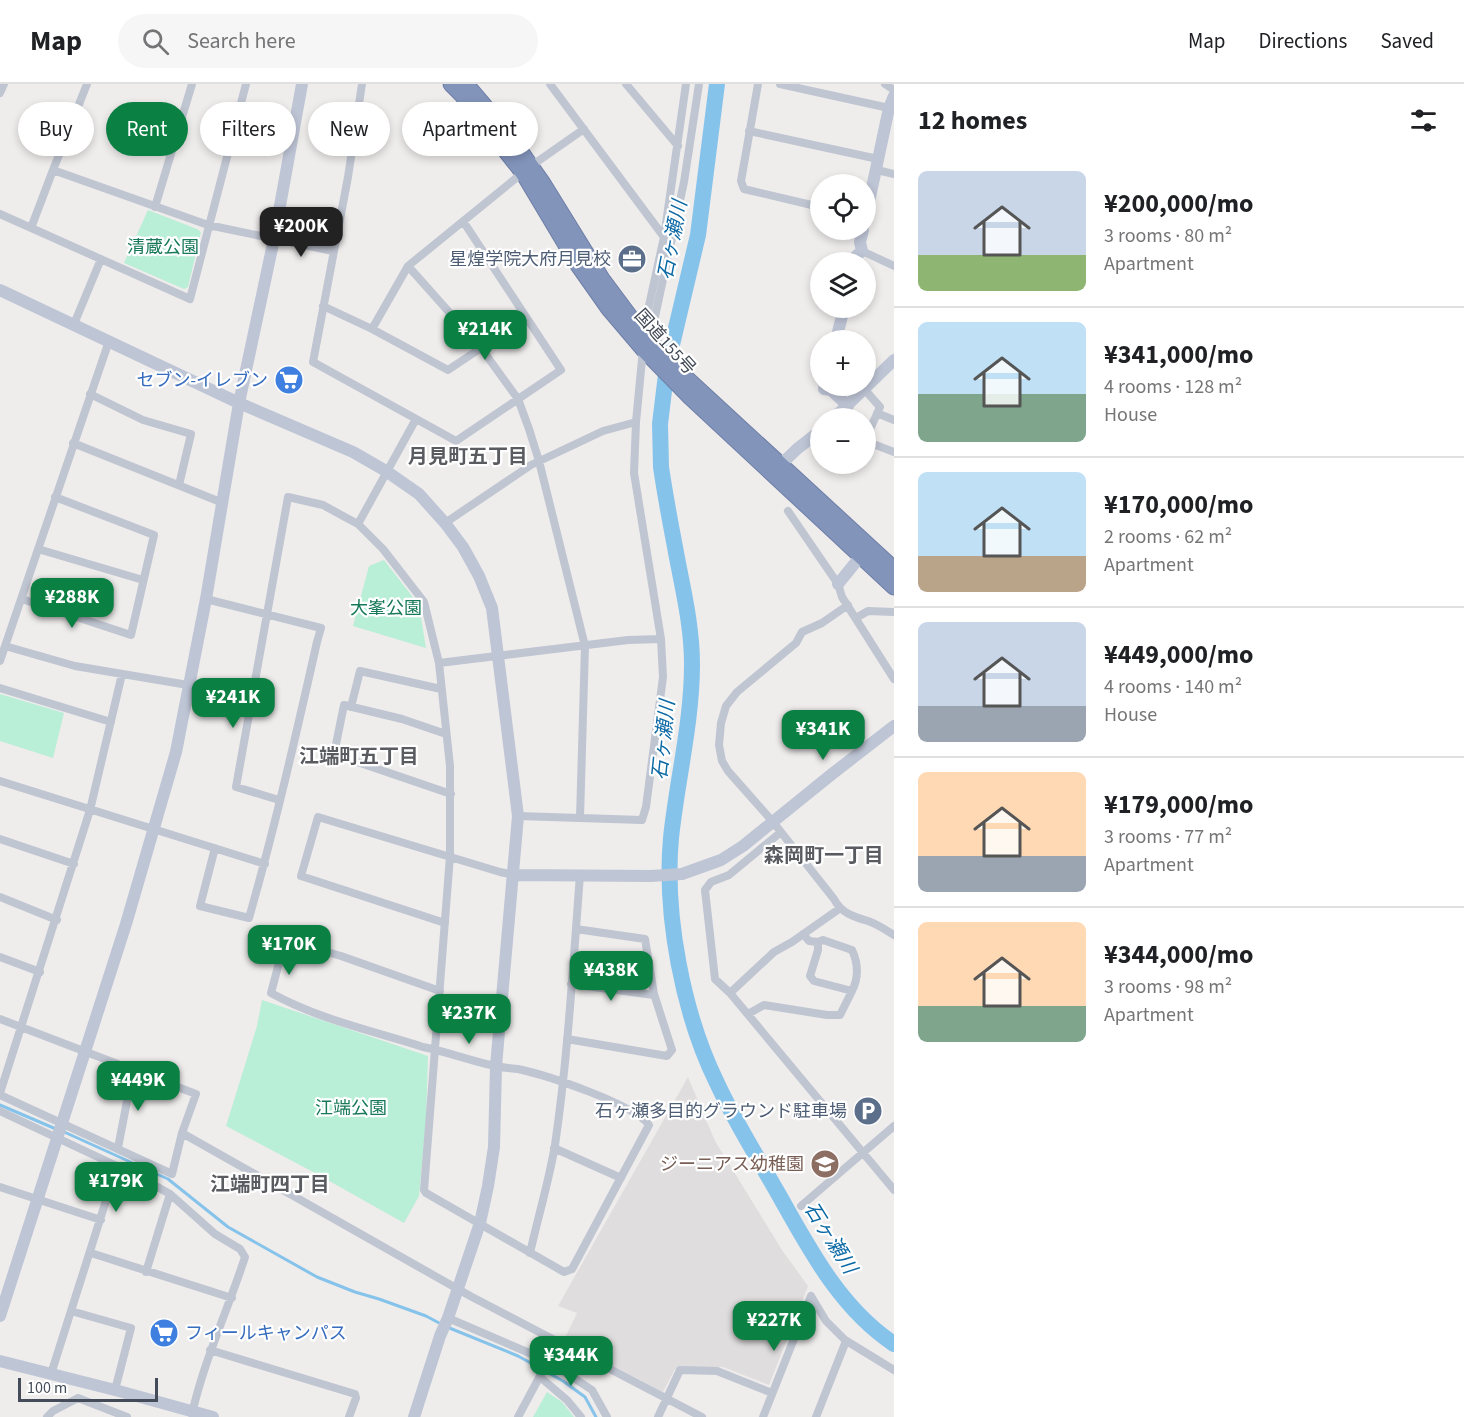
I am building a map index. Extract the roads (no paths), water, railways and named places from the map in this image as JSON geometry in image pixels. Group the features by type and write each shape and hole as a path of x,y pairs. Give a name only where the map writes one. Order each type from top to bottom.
{"highway":[{"name":"国道155号","path":"451,84 527,169"},
{"name":"国道155号","path":"466,84 510,136 527,169 649,346 683,391 894,568"},
{"name":"国道155号","path":"649,346 682,374 860,557 894,587"}],"street":[{"path":"0,93 4,84"},
{"path":"31,228 87,84"},
{"path":"155,207 192,84"},
{"path":"0,214 190,299 246,84"},
{"path":"0,1316 155,829 176,752 302,84"},
{"path":"362,84 348,177 313,362 456,441 561,370 464,221"},
{"path":"550,84 664,237"},
{"path":"626,84 678,146"},
{"path":"518,816 642,820 654,758 663,676 661,639 634,473 636,422 686,84"},
{"path":"649,346 684,182 699,84"},
{"path":"758,84 741,181 744,189 810,205"},
{"path":"780,84 889,108"},
{"path":"885,84 894,90"},
{"path":"875,174 889,108 894,96"},
{"path":"372,329 408,266 527,169 584,129"},
{"path":"749,132 877,164 894,174"},
{"path":"53,170 208,225 333,251"},
{"path":"860,240 862,251 894,266"},
{"path":"74,324 101,259"},
{"path":"408,266 481,348 518,399 539,461 585,646 580,818"},
{"path":"0,290 240,403 353,452 386,471 419,494 464,547 492,608 518,816 496,1066 494,1147 480,1223 414,1417"},
{"path":"323,306 372,329 448,370 481,348"},
{"path":"0,661 108,341"},
{"path":"876,379 894,360"},
{"path":"90,394 144,420 191,434 179,485"},
{"path":"837,396 848,406"},
{"path":"846,408 859,396"},
{"path":"871,396 880,406 868,434 868,442 894,452"},
{"path":"877,413 894,420"},
{"path":"358,524 416,419"},
{"path":"445,523 539,461 603,431 636,422"},
{"path":"776,469 796,448 810,438"},
{"path":"73,443 223,503"},
{"path":"22,599 131,635 154,535 55,497"},
{"path":"279,800 236,787 288,497 323,505 358,524 383,549 424,602 439,663 451,794 450,856 436,1050 424,1190 564,1272 572,1269 650,1125 644,1118 602,1097 563,1082 519,1069 496,1066 436,1050 316,1013 291,1004 271,993 285,940 341,956 440,991"},
{"path":"788,511 837,584 842,597 894,679"},
{"path":"38,549 143,580"},
{"path":"837,584 860,557"},
{"path":"206,599 321,628 294,751 249,918 200,906 215,848"},
{"path":"848,605 822,623 802,632 796,643 737,692 726,706 719,745 722,761 834,899 839,909 894,934"},
{"path":"856,618 868,611 894,612"},
{"path":"439,663 628,640 661,639"},
{"path":"5,646 75,666 188,685"},
{"path":"351,707 360,671 441,689"},
{"path":"122,674 90,810 0,1094 142,1182 154,1185 170,1194 216,1234 240,1249 245,1257 232,1298 210,1350 192,1414"},
{"path":"0,688 111,722"},
{"path":"446,734 402,719 344,705 334,754 451,794"},
{"path":"445,923 301,876 318,817 514,875 651,876 690,872 721,860 743,846 894,726"},
{"path":"0,781 265,864"},
{"path":"781,832 729,875 711,882 705,890 715,979 748,1014 894,1190"},
{"path":"0,839 74,864"},
{"path":"530,1253 554,1148 563,1082 580,875"},
{"path":"0,897 57,920"},
{"path":"730,993 774,952 839,909"},
{"path":"567,1040 667,1056 672,1050 654,995 645,939 576,929"},
{"path":"748,1014 764,1005 840,1015 856,980 857,959 852,950 823,940 809,941 803,934"},
{"path":"818,942 818,950 810,976 814,981 852,991"},
{"path":"0,957 40,972"},
{"path":"571,984 654,995"},
{"path":"0,1019 196,1094 182,1133 172,1174 118,1148 0,1112"},
{"path":"118,1148 133,1070"},
{"path":"801,1206 894,1126"},
{"path":"182,1133 458,1289 702,1417"},
{"path":"554,1148 621,1178"},
{"path":"51,1374 117,1166"},
{"path":"0,1187 101,1220"},
{"path":"146,1272 170,1194"},
{"path":"91,1253 232,1298"},
{"path":"763,1417 811,1296 826,1321 846,1341 894,1370"},
{"path":"71,1311 131,1328 115,1390"},
{"path":"448,1318 548,1361 592,1390 607,1417"},
{"path":"816,1417 846,1341"},
{"path":"518,1417 548,1361 565,1346"},
{"path":"210,1350 355,1394 356,1398 349,1417"},
{"path":"0,1361 115,1390 192,1414 213,1417"},
{"path":"658,1417 680,1370 717,1371 772,1393"},
{"path":"540,1377 567,1400 581,1417"},
{"path":"47,1417 78,1398 127,1417"}],"waterway":[{"name":"石ヶ瀬川","path":"717,84 698,235 667,366 660,424 661,467 692,649 687,730 671,838 670,899 674,931 694,1026 731,1112 828,1277 858,1313 894,1344"},
{"path":"0,1105 56,1129"},
{"path":"62,1131 168,1179 228,1227 317,1277 426,1316 441,1324"},
{"path":"447,1327 518,1356 563,1381 585,1397 596,1417"}],"place":[{"name":"星煌学院大府月見校","path":"632,259"},
{"name":"セブン-イレブン","path":"289,380"},
{"name":"石ヶ瀬多目的グラウンド駐車場","path":"868,1111"},
{"name":"ジーニアス幼稚園","path":"825,1164"},
{"name":"フィールキャンパス","path":"164,1333"}],"district":[{"name":"月見町五丁目","path":"468,457"},
{"name":"江端町五丁目","path":"359,757"},
{"name":"森岡町一丁目","path":"824,856"},
{"name":"江端町四丁目","path":"270,1185"}],"park label":[{"name":"清蔵公園","path":"163,247"},
{"name":"大峯公園","path":"386,608"},
{"name":"江端公園","path":"351,1108"}]}
